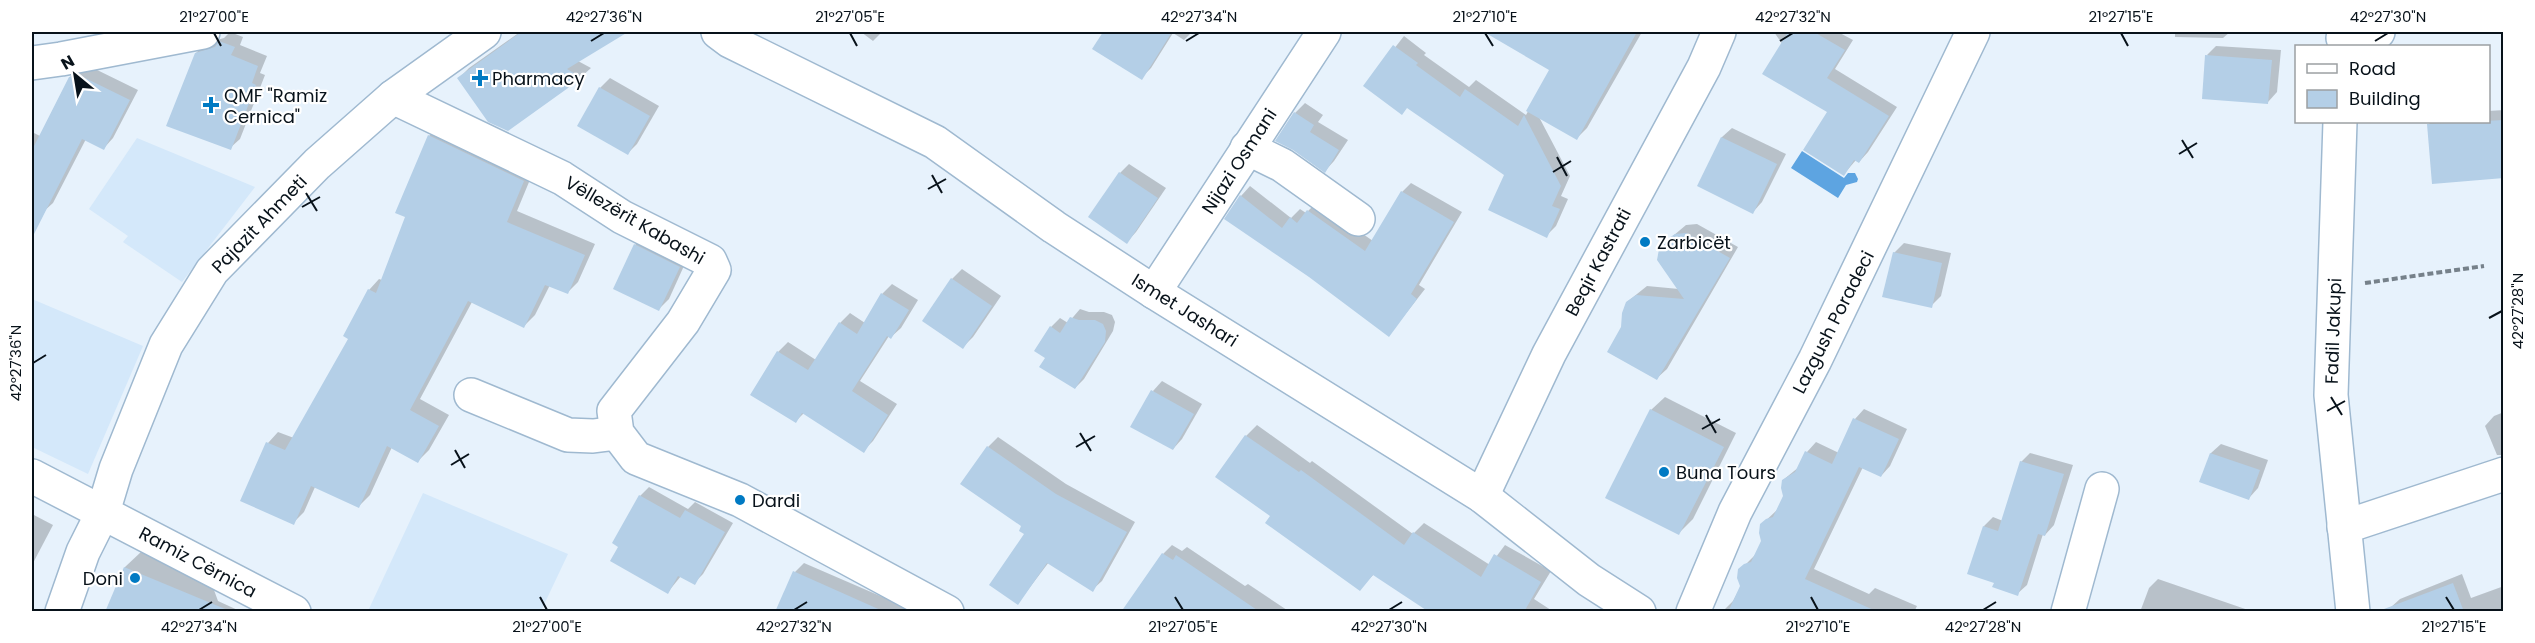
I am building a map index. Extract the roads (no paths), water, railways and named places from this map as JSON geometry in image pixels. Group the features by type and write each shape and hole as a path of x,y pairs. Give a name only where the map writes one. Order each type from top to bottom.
{"street":[{"path":"32,63 61,60 203,32"},
{"name":"Pajazit Ahmeti","path":"62,612 83,552 103,512 116,469 166,345 212,271 317,164 393,98 484,32"},
{"name":"Ismet Jashari","path":"717,32 730,41 935,142 1054,227 1154,292 1482,496 1589,580 1639,612"},
{"name":"Nijazi Osmani","path":"1154,292 1324,32"},
{"name":"Beqir Kastrati","path":"1482,496 1549,354 1704,67 1719,32"},
{"name":"Lazgush Poradeci","path":"1694,612 1735,512 1820,350 1973,32"},
{"path":"2343,39 2378,32"},
{"name":"Vëllezërit Kabashi","path":"393,98 562,178 622,217 710,261 714,270 683,322 614,411 617,433"},
{"name":"Fadil Jakupi","path":"2340,123 2331,395 2353,612"},
{"path":"1247,148 1282,165 1358,219"},
{"path":"471,395 568,435 593,436 617,433 636,458 740,500 947,612"},
{"path":"2344,527 2504,474"},
{"name":"Ramiz Cërnica","path":"32,476 294,612"},
{"path":"2068,612 2102,489"}],"water":[{"path":"1802,151 1844,178 1848,173 1855,173 1857,182 1846,185 1838,198 1791,168"}],"place":[{"name":"Pharmacy","path":"480,78"},
{"name":"QMF \"Ramiz Cernica\"","path":"211,105"},
{"name":"Zarbicët","path":"1645,242"},
{"name":"Buna Tours","path":"1664,472"},
{"name":"Dardi","path":"740,500"},
{"name":"Doni","path":"135,578"}]}
